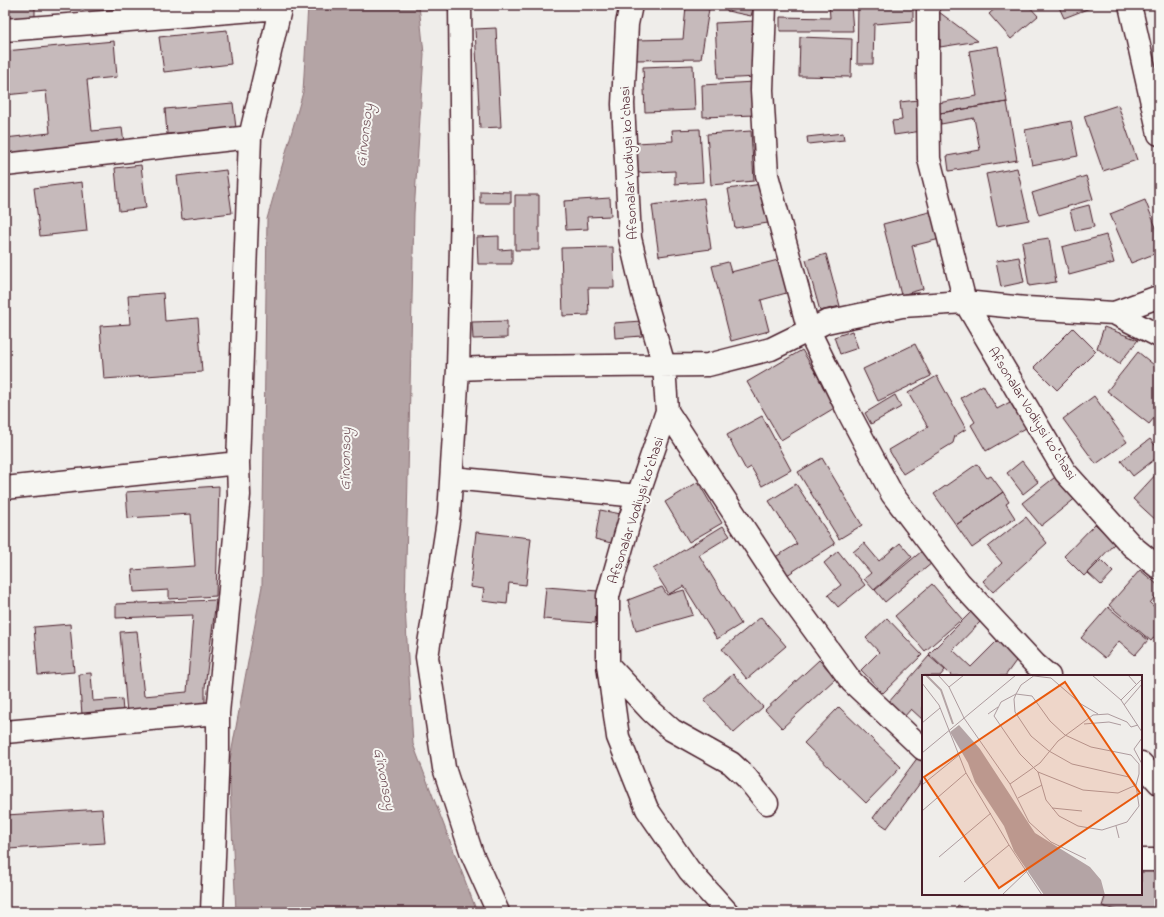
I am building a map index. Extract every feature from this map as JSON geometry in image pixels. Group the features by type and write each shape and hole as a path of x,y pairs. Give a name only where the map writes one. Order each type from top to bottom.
{"street":[{"path":"460,5 462,206 458,369 449,514 427,657 444,768 472,854 498,912"},
{"name":"Afsonalar Vodiysi koʻchasi","path":"632,5 627,24 623,104 630,238 643,293 664,365 667,411 630,519 608,596 608,665 618,737 646,809 689,870 727,912"},
{"path":"765,5 762,90 767,175 809,331 850,415 892,494 959,582 1035,664 1048,675"},
{"name":"Afsonalar Vodiysi koʻchasi","path":"928,5 929,159 965,302 1066,472 1132,546 1159,568"},
{"path":"1130,5 1159,134"},
{"path":"5,30 281,6 250,137 238,463 239,495 218,713 212,912"},
{"path":"5,165 250,137"},
{"path":"458,369 708,365 771,349 826,322 902,306 965,302 1026,308 1114,313 1155,298 1159,298"},
{"path":"1114,313 1159,336"},
{"name":"Afsonalar Vodiysi koʻchasi","path":"667,411 779,582 852,682 922,748"},
{"path":"5,488 238,463"},
{"path":"452,478 638,496"},
{"path":"608,665 650,711 672,730 731,763 746,777 767,803"},
{"path":"5,732 218,713"},
{"path":"1142,764 1159,783"},
{"path":"1142,860 1159,860"}],"water":[{"name":"G‘irvonsoy","path":"308,5 419,5 424,54 414,213 405,607 413,744 477,912 236,912 229,765 262,586 267,219 303,92"}],"building":[{"path":"5,5 35,5 35,19 5,21"},
{"path":"728,5 754,5 751,16 727,11"},
{"path":"829,5 851,5 853,31 780,31 780,17 830,18"},
{"path":"858,5 913,5 913,21 874,24 873,64 857,64"},
{"path":"999,5 1028,5 1038,16 1011,39 989,14"},
{"path":"1058,5 1094,5 1095,6 1064,18"},
{"path":"686,7 709,9 701,59 635,60 635,40 683,39"},
{"path":"939,12 978,41 940,47"},
{"path":"755,21 757,77 718,79 715,23"},
{"path":"496,28 501,127 480,128 475,29"},
{"path":"227,30 231,64 164,72 159,37"},
{"path":"800,37 852,39 851,77 799,76"},
{"path":"114,41 117,77 87,80 92,131 122,128 124,143 5,155 5,138 50,133 46,91 5,95 5,51"},
{"path":"998,46 1007,102 940,113 938,103 977,96 969,51"},
{"path":"693,65 695,110 645,112 643,67"},
{"path":"754,82 755,115 703,117 702,85"},
{"path":"918,100 922,131 894,135 892,121 902,120 900,102"},
{"path":"1007,102 1017,160 949,171 947,156 980,150 974,118 941,124 940,113"},
{"path":"233,103 236,128 167,134 165,109"},
{"path":"1118,105 1137,160 1103,171 1084,116"},
{"path":"1071,121 1078,156 1032,165 1025,130"},
{"path":"700,129 703,182 675,184 675,171 637,173 636,143 673,141 672,130"},
{"path":"751,131 754,181 711,185 707,134"},
{"path":"843,133 844,140 808,144 807,137"},
{"path":"141,165 146,208 119,211 115,168"},
{"path":"1017,168 1029,220 997,226 986,174"},
{"path":"226,170 232,213 182,219 177,176"},
{"path":"1086,176 1093,199 1039,215 1032,193"},
{"path":"82,182 87,231 40,236 34,188"},
{"path":"761,184 768,223 735,228 728,189"},
{"path":"480,191 511,192 511,203 480,203"},
{"path":"515,195 539,195 539,250 515,250"},
{"path":"610,198 611,216 587,217 588,229 566,230 564,201"},
{"path":"704,198 711,249 659,256 652,205"},
{"path":"1145,200 1159,235 1159,252 1131,263 1110,214"},
{"path":"1089,205 1094,227 1075,231 1070,210"},
{"path":"937,210 944,238 912,246 923,289 901,295 883,224"},
{"path":"1106,235 1114,263 1069,275 1062,247"},
{"path":"499,236 499,250 512,249 512,264 478,264 477,237"},
{"path":"1049,238 1056,282 1029,286 1022,242"},
{"path":"613,247 614,288 588,288 589,315 563,316 561,248"},
{"path":"826,254 840,306 820,311 806,260"},
{"path":"1019,257 1024,282 1001,287 996,261"},
{"path":"782,259 790,292 761,300 769,331 731,341 712,266 728,262 731,272"},
{"path":"163,293 165,321 198,318 202,372 104,379 100,326 130,324 128,296"},
{"path":"507,321 507,338 473,339 472,322"},
{"path":"641,321 642,336 615,338 614,323"},
{"path":"1104,327 1138,340 1119,364 1097,348"},
{"path":"1073,328 1096,351 1057,390 1034,367"},
{"path":"852,331 858,348 840,354 834,337"},
{"path":"915,344 931,376 878,401 863,369"},
{"path":"802,350 836,407 781,440 747,382"},
{"path":"1138,352 1159,369 1159,412 1149,424 1107,391"},
{"path":"937,376 966,429 955,436 953,443 903,474 889,450 928,427 908,393"},
{"path":"983,385 997,409 1010,402 1026,428 986,451 971,425 975,422 961,398"},
{"path":"895,395 901,407 871,424 865,413"},
{"path":"1094,396 1127,442 1096,464 1063,419"},
{"path":"762,416 791,470 762,486 751,467 746,470 727,435"},
{"path":"1150,439 1159,450 1159,456 1133,476 1121,461"},
{"path":"822,458 862,525 839,539 798,472"},
{"path":"1022,461 1038,482 1023,494 1007,473"},
{"path":"977,464 987,478 991,476 1003,492 956,525 934,494"},
{"path":"1159,471 1159,521 1158,522 1133,499"},
{"path":"1059,474 1077,497 1041,526 1022,503"},
{"path":"698,482 722,523 689,542 665,502"},
{"path":"796,484 835,544 784,577 772,559 797,544 769,501"},
{"path":"219,486 216,596 169,599 169,590 134,592 132,570 195,566 191,514 128,518 126,492"},
{"path":"1003,492 1009,502 1006,504 1015,518 972,548 956,525"},
{"path":"600,510 621,514 615,544 595,539"},
{"path":"1026,517 1047,543 993,592 983,581 1002,563 988,547"},
{"path":"1095,524 1115,543 1084,576 1064,556"},
{"path":"723,526 730,536 699,555 741,624 717,639 684,586 669,594 653,569"},
{"path":"476,532 531,538 526,585 509,583 507,604 482,601 484,589 470,587"},
{"path":"864,543 879,561 900,543 912,557 874,590 864,579 871,573 853,552"},
{"path":"838,551 865,585 838,607 828,595 841,585 824,563"},
{"path":"922,551 932,563 885,602 875,590"},
{"path":"1101,560 1113,572 1101,585 1088,573"},
{"path":"1140,570 1159,586 1159,592 1150,603 1159,611 1159,631 1151,641 1109,605"},
{"path":"932,584 962,619 925,651 895,616"},
{"path":"546,587 598,591 595,623 543,619"},
{"path":"662,587 667,595 684,590 693,615 636,631 628,600"},
{"path":"216,600 205,687 205,709 127,713 120,632 137,631 144,696 187,692 193,615 116,618 116,604"},
{"path":"1108,607 1148,640 1135,655 1119,641 1105,658 1081,638"},
{"path":"972,611 981,621 953,650 971,667 999,639 1018,658 1006,675 951,675 929,654"},
{"path":"761,617 786,646 747,679 722,649"},
{"path":"887,618 922,655 883,693 861,670 879,652 866,638"},
{"path":"70,624 74,672 38,675 34,627"},
{"path":"929,656 945,670 941,675 922,675 922,719 911,709 904,717 888,703"},
{"path":"819,660 836,678 782,728 765,710"},
{"path":"91,673 93,701 122,699 123,712 82,715 79,674"},
{"path":"733,674 763,707 734,733 704,700"},
{"path":"839,707 901,767 866,803 804,743"},
{"path":"918,757 922,759 922,780 887,828 873,818"},
{"path":"102,809 105,843 8,849 6,815"},
{"path":"1142,868 1159,873 1159,888 1152,912 1122,912 1102,906 1106,895 1142,895"},
{"path":"958,905 971,912 954,912"}]}
